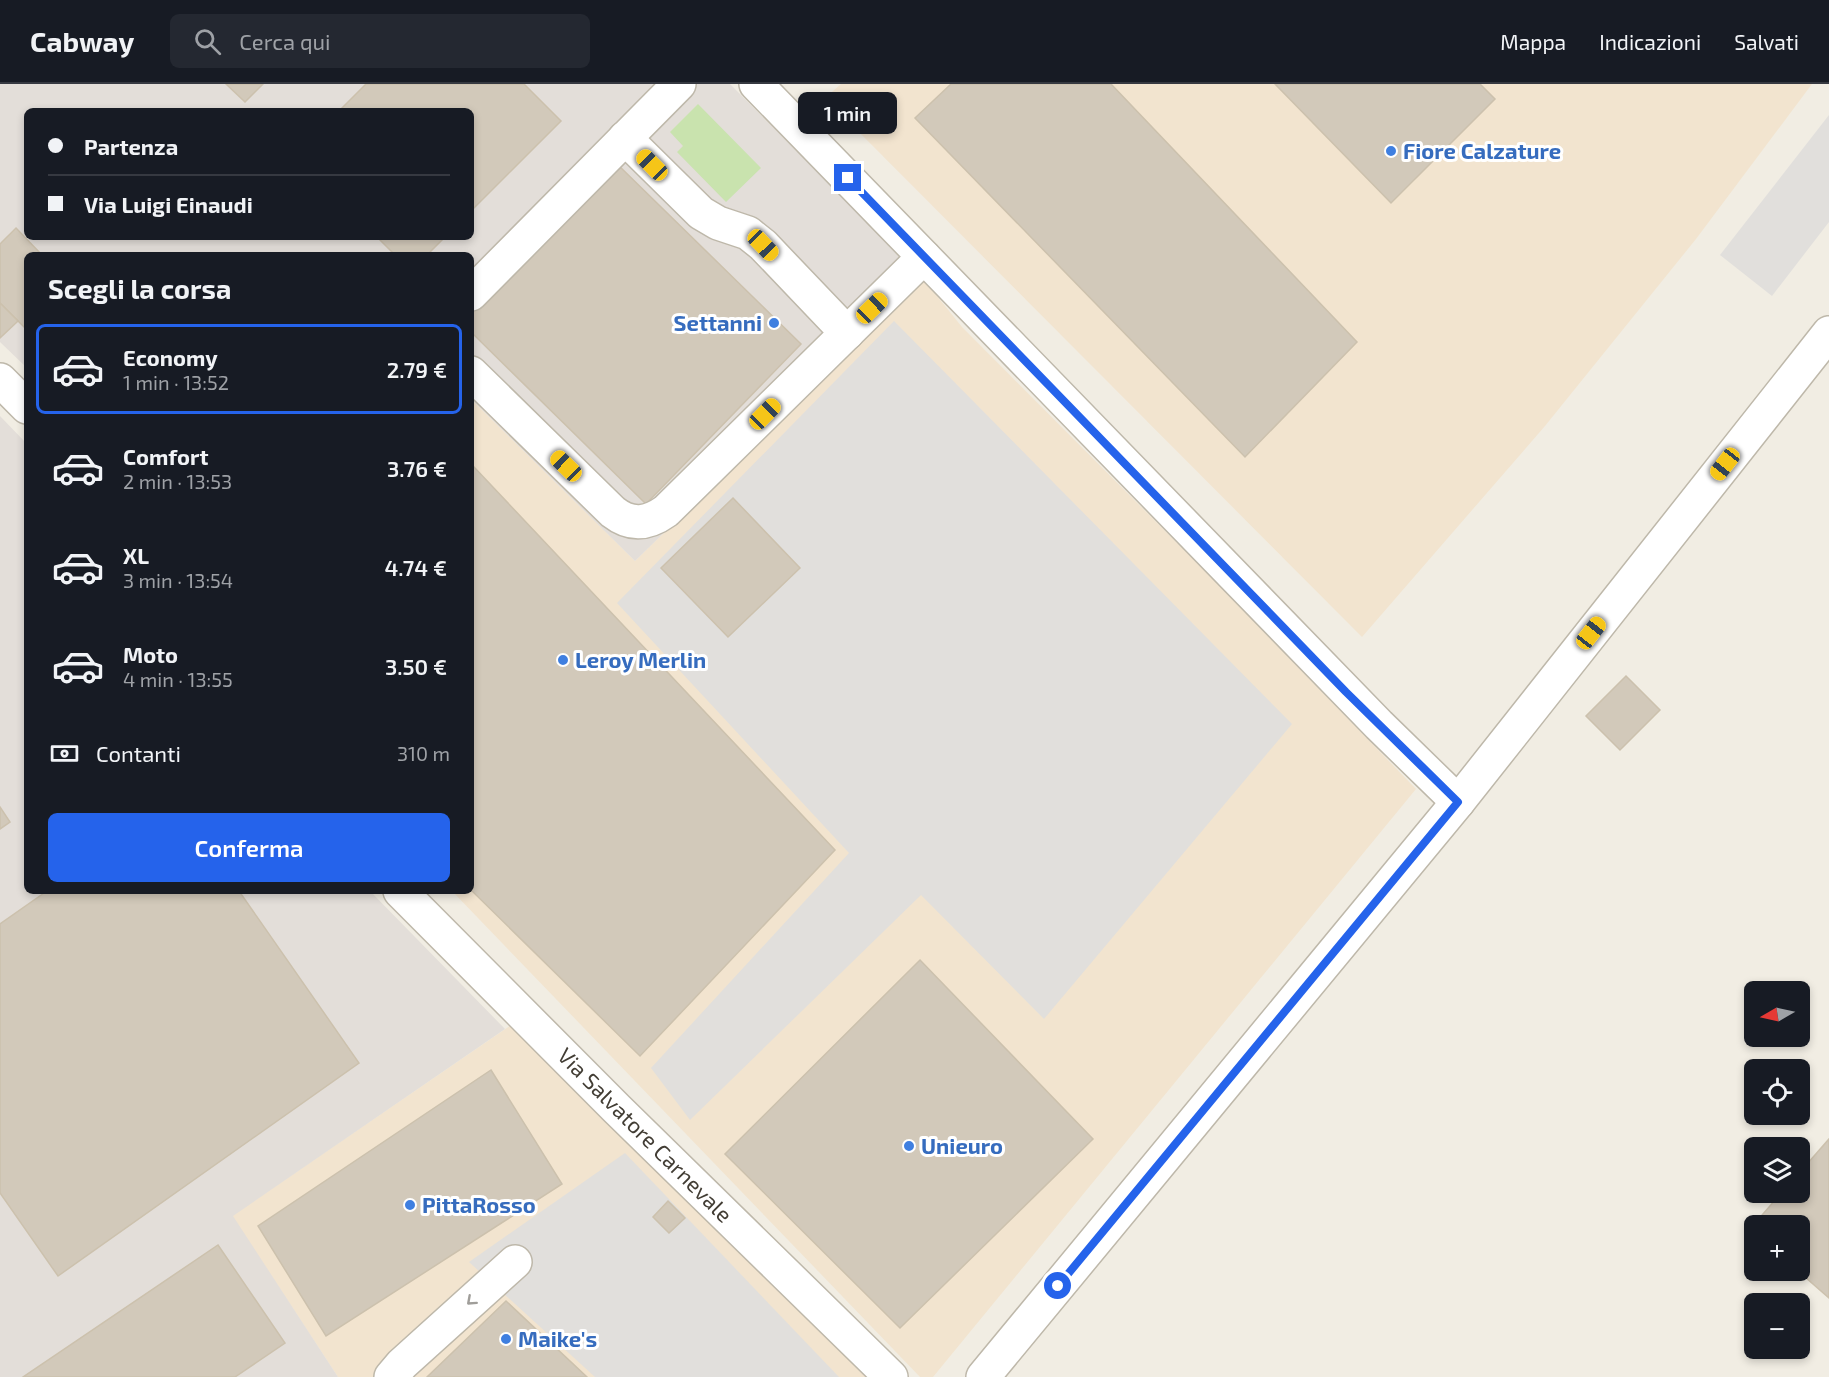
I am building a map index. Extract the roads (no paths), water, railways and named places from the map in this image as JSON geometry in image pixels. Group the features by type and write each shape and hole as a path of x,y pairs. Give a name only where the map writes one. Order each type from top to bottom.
{"street":[{"path":"474,291 679,84"},
{"path":"756,84 1371,717 1458,802"},
{"path":"625,138 701,213 755,238 847,333"},
{"path":"474,376 613,512 628,521 637,523 657,518 924,257"},
{"path":"983,1377 1458,802 1829,333"},
{"path":"0,380 24,404"},
{"name":"Via Salvatore Carnevale","path":"403,894 617,1109 891,1377"},
{"path":"391,1377 402,1364 515,1262"}],"place":[{"name":"Fiore Calzature","path":"1391,151"},
{"name":"Settanni","path":"774,323"},
{"name":"Leroy Merlin","path":"563,660"},
{"name":"Unieuro","path":"909,1146"},
{"name":"PittaRosso","path":"410,1205"},
{"name":"Maike's","path":"506,1339"}]}
